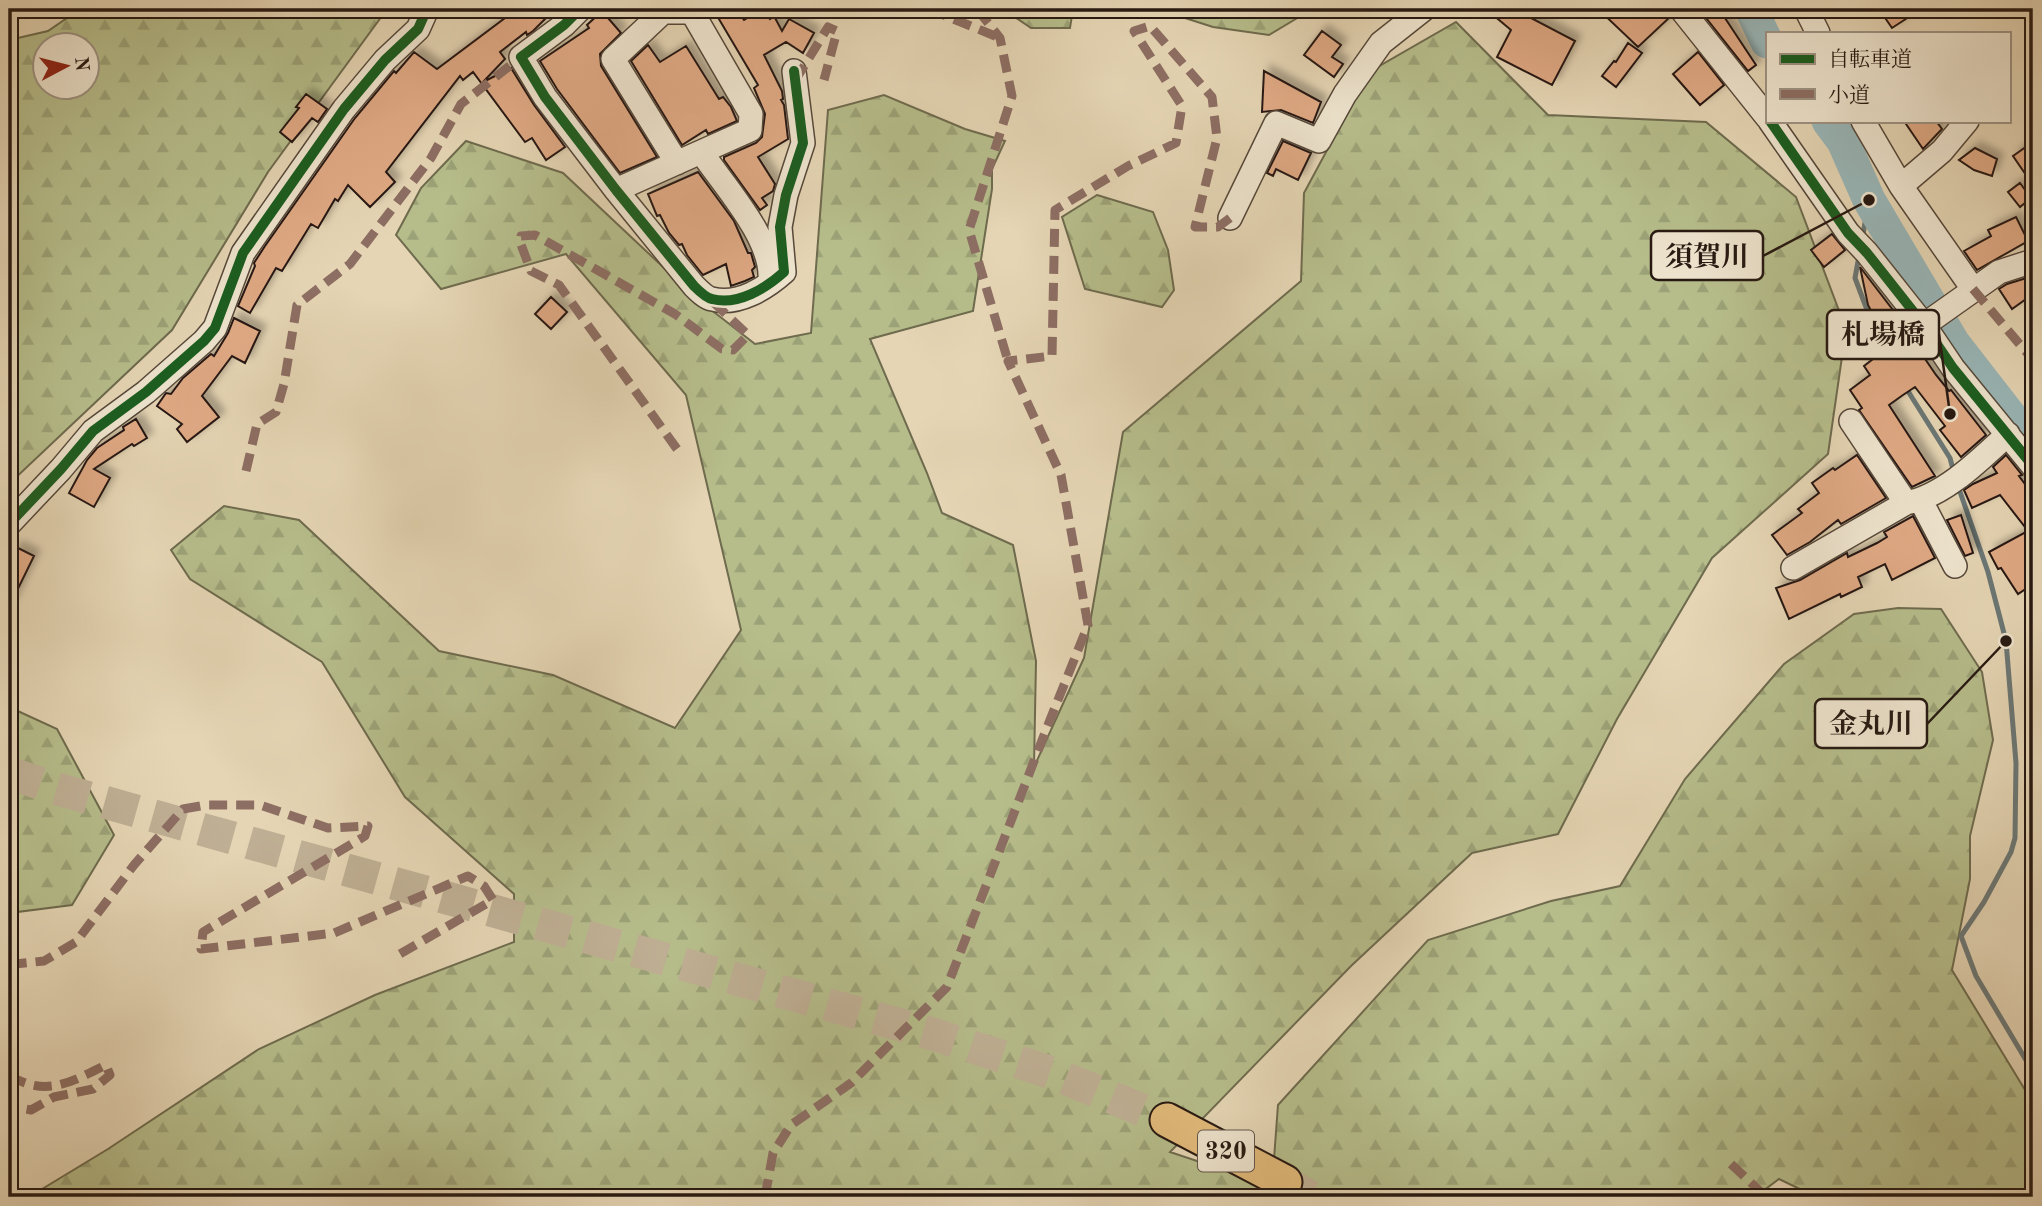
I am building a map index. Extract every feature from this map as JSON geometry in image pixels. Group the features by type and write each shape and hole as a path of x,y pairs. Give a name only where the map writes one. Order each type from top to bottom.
{"highway":[{"name":"320","path":"1167,1120 1285,1182"}],"street":[{"path":"9,524 61,470 93,431 146,392 215,328 243,253 344,108 385,60 418,29 427,9"},
{"path":"580,9 521,58 545,97 616,190 694,286 710,299 726,300 759,291 784,272 780,227 786,195 803,143 794,71"},
{"path":"1230,218 1276,123 1318,141 1345,94 1381,43 1424,9"},
{"path":"1681,9 1766,116"},
{"path":"1806,9 1818,32"},
{"path":"616,190 702,153 750,130 751,114 692,12 663,12 613,59 677,163"},
{"path":"1770,122 1848,233 1926,323 1953,368 2033,466"},
{"path":"1864,122 1901,186 1970,292"},
{"path":"1901,186 1942,151 1966,122"},
{"path":"702,153 763,241 771,266 770,285"},
{"path":"1926,323 1999,272 2033,261"},
{"path":"1851,421 1914,502 1955,566"},
{"path":"1793,568 1956,478 2008,434"}],"green space":[{"path":"80,9 387,9 268,172 172,330 9,484 9,40 32,35 32,102 102,102 102,32 44,32"},
{"path":"1003,9 1073,9 1070,28 1031,28"},
{"path":"1157,9 1307,9 1269,35 1213,27"},
{"path":"1456,22 1548,115 1706,122 1796,197 1846,329 1828,454 1712,558 1617,719 1558,834 1472,853 1351,966 1170,1152 1272,1186 1278,1105 1428,940 1551,901 1620,886 1685,779 1784,664 1854,614 1898,608 1941,609 1982,672 1993,740 1970,836 1970,879 1952,970 2033,1103 2033,1197 1807,1197 1802,1190 1779,1179 1755,1197 29,1197 108,1149 259,1049 375,995 514,942 514,894 405,797 322,662 190,579 171,550 224,506 299,520 439,651 553,675 675,728 741,630 686,395 566,254 441,289 396,235 421,188 466,141 563,173 696,298 755,344 811,333 828,110 884,95 965,129 1005,141 992,169 992,189 973,311 870,339 942,513 1013,545 1036,661 1034,767 1084,658 1123,432 1301,281 1304,193 1369,72"},
{"path":"1097,195 1153,212 1168,250 1174,290 1162,307 1085,289 1062,217"},
{"path":"9,707 57,729 114,835 72,905 9,913"}],"building":[{"path":"517,9 555,9 533,31 527,35 526,32 500,52 505,59 483,82 511,68 565,147 546,160 532,138 525,142 473,72 463,80 460,76 386,172 395,182 370,207 348,185 338,201 335,199 318,228 311,224 282,271 276,268 250,313 238,306 254,263 265,246 355,118 394,71 396,73 414,52 437,69"},
{"path":"713,9 736,9 744,20 759,11 762,16 766,14 770,19 774,16 782,31 789,19 814,33 803,53 786,42 764,55 782,91 781,100 788,139 758,157 775,184 773,191 762,198 767,205 760,210 724,157 756,143 762,137 765,114 754,88 758,85"},
{"path":"1486,9 1514,9 1575,41 1552,85 1497,57 1511,30"},
{"path":"1598,9 1667,9 1670,17 1638,47"},
{"path":"1699,9 1719,9 1756,65 1748,71"},
{"path":"1879,9 1921,9 1892,28"},
{"path":"602,11 621,33 600,54 601,66 657,157 620,173 557,89 540,61 589,28 587,25"},
{"path":"1322,31 1341,45 1332,57 1343,64 1334,77 1304,55"},
{"path":"1628,43 1642,53 1616,87 1602,76 1614,61 1616,62"},
{"path":"648,45 660,62 686,46 719,99 723,97 731,107 737,121 708,134 706,130 682,145 631,61"},
{"path":"1698,52 1724,85 1700,105 1673,74"},
{"path":"1264,71 1321,102 1313,123 1281,110 1262,112"},
{"path":"306,94 327,109 318,122 312,118 292,142 280,132 299,108 296,107"},
{"path":"1905,122 1937,122 1942,129 1923,149"},
{"path":"1283,141 1311,153 1298,180 1276,169 1273,176 1267,173"},
{"path":"2033,142 2033,166 2024,172 2013,156"},
{"path":"1975,148 1997,159 1992,176 1974,170 1959,160"},
{"path":"698,172 734,221 748,253 751,253 755,267 752,270 754,277 731,286 726,264 703,275 682,244 679,245 669,233 660,215 657,216 648,194"},
{"path":"2020,183 2031,198 2020,207 2008,192"},
{"path":"2016,217 2028,241 1977,270 1964,251 1991,236 1988,230"},
{"path":"1832,234 1845,250 1824,267 1811,250"},
{"path":"1860,267 1922,348 1919,350 1936,375 1986,435 1961,457 1940,430 1945,426 1915,387 1903,395 1889,405 1935,476 1912,487 1859,410 1862,408 1850,390 1870,375 1864,366 1890,346 1868,305"},
{"path":"2033,276 2033,294 2012,309 1999,289"},
{"path":"551,297 567,312 551,329 535,314"},
{"path":"234,318 260,331 245,363 232,356 202,396 219,417 187,442 177,429 182,424 157,406 166,393 171,394 183,378 211,354 214,356"},
{"path":"136,419 147,438 134,446 132,444 94,469 110,478 94,507 69,493 87,460 97,448"},
{"path":"1857,455 1886,498 1841,524 1838,520 1810,542 1787,555 1772,535 1802,513 1798,509 1819,493 1812,483"},
{"path":"2006,455 2033,495 2033,584 2018,594 2001,568 1998,569 1989,552 2028,531 2000,495 1972,508 1964,490 1997,473 1993,467"},
{"path":"1961,515 1973,553 1965,556 1947,520"},
{"path":"1913,516 1935,558 1892,580 1885,564 1858,577 1862,587 1841,597 1840,594 1789,619 1776,588 1800,580 1847,553 1848,557 1877,543 1887,537 1884,532"},
{"path":"16,547 34,556 9,607 9,561"}],"waterway":[{"path":"1751,9 1766,40"},
{"path":"1829,122 1843,141 1869,200 1953,342 2033,445"},
{"path":"1862,240 1869,200"},
{"path":"1859,256 1855,278 1875,331 1888,355"},
{"path":"1906,388 1950,458 1954,473"},
{"path":"1958,486 1988,572 2006,641 2016,763 2015,838 2011,852 1984,902 1961,936 1976,976 2033,1072"}],"tunnel":[{"path":"9,773 54,788 933,1034 1052,1073 1167,1120"},
{"path":"1285,1182 1310,1197"}],"marked path":[{"path":"929,9 1000,38"},
{"path":"977,9 1000,38 1012,96 969,230 1008,361"},
{"path":"765,1197 773,1153 791,1125 851,1083 947,987 1088,625 1061,475 1008,361 1052,356 1055,210 1128,166 1176,143 1182,106 1134,31 1150,26 1212,97 1217,138 1195,227 1218,227 1230,218"},
{"path":"795,81 828,27 837,31 824,80"},
{"path":"246,471 257,424 276,412 284,384 297,305 350,264 431,158 461,104 521,57"},
{"path":"677,449 559,285 531,271 520,242 521,236 535,235 675,314 722,349 733,350 748,335 710,299"},
{"path":"1973,289 2033,360"},
{"path":"2033,678 2033,722"},
{"path":"9,962 15,964 44,961 76,942 134,865 183,809 206,805 260,805 328,828 368,826 365,836 203,932 201,949 334,933 468,876 484,886 493,900 398,955"},
{"path":"9,1075 35,1086 70,1082 106,1065 110,1075 93,1089 54,1097 31,1110 9,1106"},
{"path":"1731,1164 1766,1197"}],"cycle path":[{"path":"9,524 93,431 146,392 215,328 243,253 344,109 385,60 418,29 427,9"},
{"path":"580,9 564,25 521,57 545,97 616,190 694,286 710,298 722,301 741,298 769,284 784,272 780,227 786,195 803,143 794,71"},
{"path":"1771,122 1848,233 1867,253 1924,325 1953,368 2033,466"}],"place":[{"name":"須賀川","path":"1869,200"},
{"name":"札場橋","path":"1950,414"},
{"name":"金丸川","path":"2006,641"}]}
